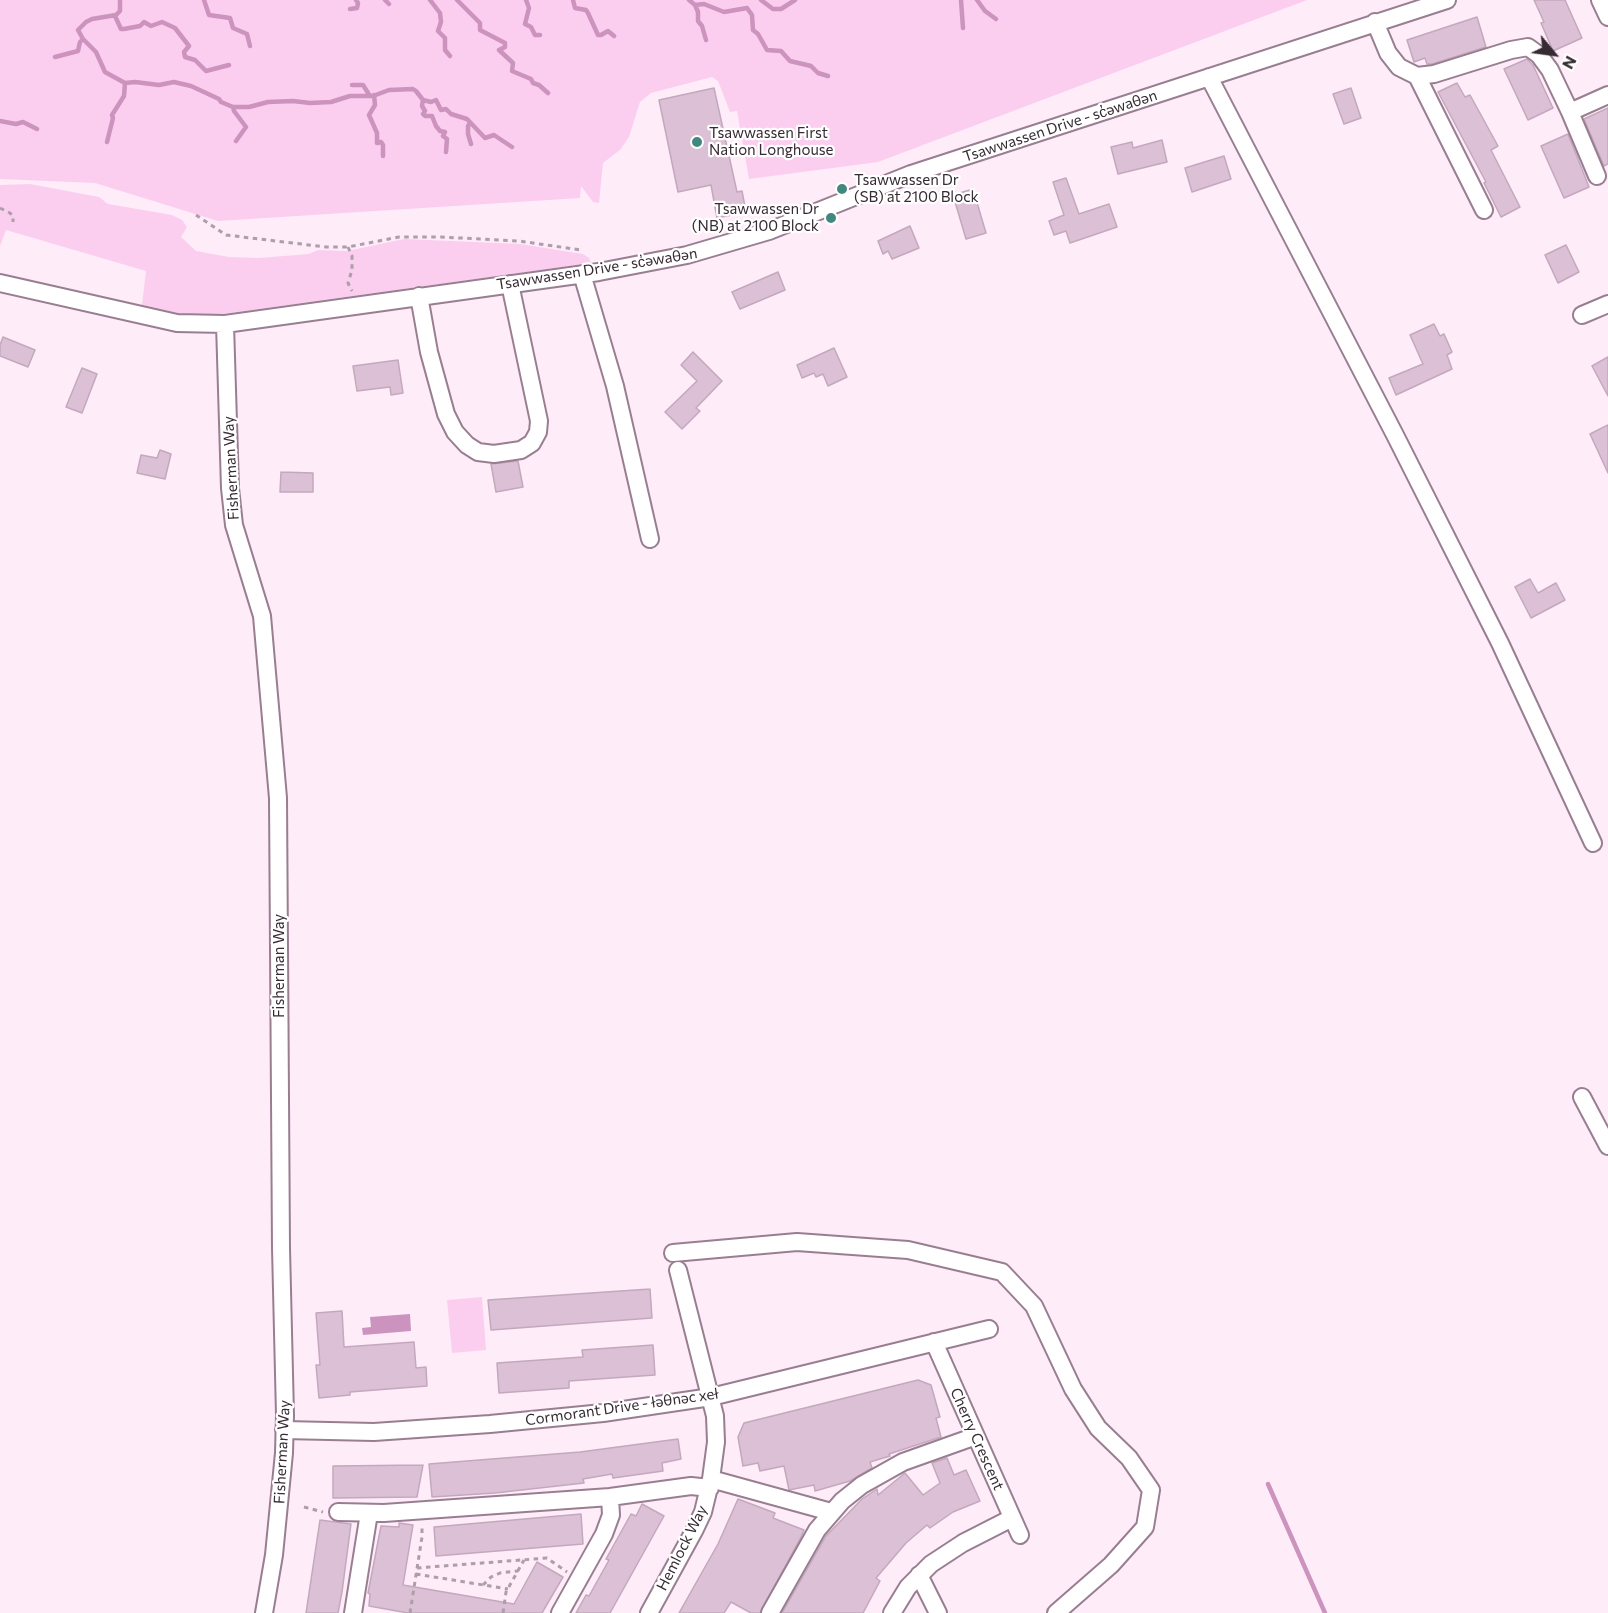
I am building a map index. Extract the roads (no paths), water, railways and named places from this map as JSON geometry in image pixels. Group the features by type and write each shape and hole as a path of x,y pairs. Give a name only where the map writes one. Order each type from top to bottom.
{"street":[{"name":"Tsawwassen Drive - sc̓əwaθən","path":"0,283 177,323 225,324 582,274 687,255 769,231 911,174 1447,0"},
{"path":"1600,0 1608,17"},
{"path":"1375,22 1388,53 1400,67 1417,75 1434,74 1511,50 1528,47 1539,55 1550,70 1597,176"},
{"path":"1417,75 1484,210"},
{"path":"1209,77 1500,643 1593,843"},
{"path":"1570,112 1608,95"},
{"path":"582,274 615,386 650,539"},
{"path":"418,296 429,352 446,414 455,432 467,445 478,452 494,454 512,452 521,450 532,443 538,432 539,421 510,284"},
{"path":"1582,315 1608,304"},
{"name":"Fisherman Way","path":"225,324 230,488 234,525 262,616 278,798 281,1248 285,1377 284,1430 274,1555 264,1613"},
{"path":"1582,1097 1608,1146"},
{"path":"673,1253 797,1242 908,1250 1002,1272 1034,1306 1072,1389 1098,1428 1130,1458 1150,1490 1145,1527 1111,1565 1056,1613"},
{"name":"Hemlock Way","path":"649,1613 694,1531 711,1484 716,1442 715,1416 711,1397 678,1270"},
{"name":"Cormorant Drive - łəθnəc xeł","path":"284,1430 374,1432 603,1413 711,1397 989,1329"},
{"name":"Cherry Crescent","path":"934,1342 1020,1535"},
{"path":"770,1613 817,1530 831,1512 855,1491 903,1462 975,1436"},
{"path":"338,1512 369,1513 610,1497 711,1484 831,1512"},
{"path":"560,1613 604,1534 611,1515 610,1497"},
{"path":"354,1613 369,1513"},
{"path":"892,1613 919,1575 948,1552 1012,1518"},
{"path":"919,1575 938,1613"}],"waterway":[{"path":"120,0 120,11 116,15 92,19 78,30 83,39 96,52 105,72 125,83 159,85 174,82 191,86 233,107 249,107 268,102 331,102 350,96 373,96 389,90 413,89 423,100 431,102 436,100 441,110 446,109 451,114 467,119 485,138 494,135 512,147"},
{"path":"204,0 209,15 230,18 233,28 247,34 250,46"},
{"path":"350,9 357,8 356,0"},
{"path":"385,0 389,4"},
{"path":"430,0 440,13 441,22 438,31 445,38 445,50 450,56"},
{"path":"457,0 480,23 480,30 505,43 505,47 499,50 513,63 512,71 531,79 533,83 548,93"},
{"path":"526,0 529,8 525,24 531,27 535,35 540,35"},
{"path":"573,0 575,8 586,10 598,35 608,31 614,36"},
{"path":"689,0 698,12 698,21 706,40"},
{"path":"761,0 773,9 781,9 795,0"},
{"path":"961,0 963,28"},
{"path":"977,0 985,11 996,19"},
{"path":"695,5 704,4 724,12 747,8 752,15 753,30 758,34 767,50 781,51 790,61 811,66 818,73 828,76"},
{"path":"115,16 121,29 140,26 144,22 151,26 162,22 175,28 189,46 184,52 185,57 195,60 206,71 229,65"},
{"path":"55,57 78,51 83,39"},
{"path":"107,142 112,115 124,96 125,83"},
{"path":"352,85 363,85 370,96"},
{"path":"374,95 375,105 369,115 377,133 377,143 381,142 383,145 383,156"},
{"path":"423,100 422,106 425,111 423,114 432,116 440,131 445,132 443,136 447,139 446,152"},
{"path":"233,107 246,127 236,141"},
{"path":"0,121 16,124 23,122 37,129"},
{"path":"470,123 468,134 471,144"},
{"path":"1268,1484 1325,1613"}],"place":[{"name":"Tsawwassen First Nation Longhouse","path":"697,142"},
{"name":"Tsawwassen Dr (SB) at 2100 Block","path":"842,189"},
{"name":"Tsawwassen Dr (NB) at 2100 Block","path":"831,218"}]}
